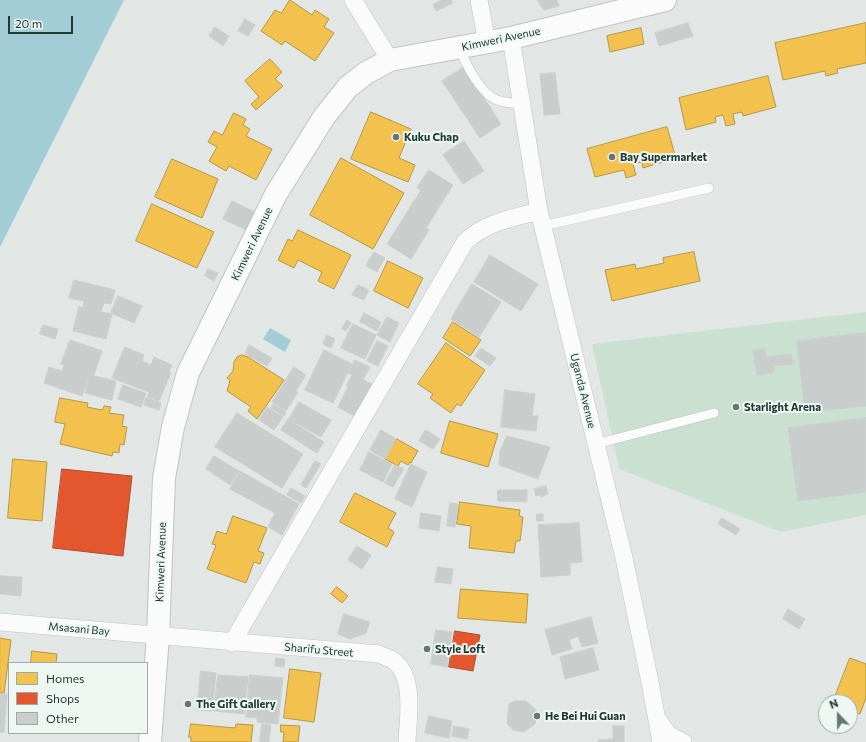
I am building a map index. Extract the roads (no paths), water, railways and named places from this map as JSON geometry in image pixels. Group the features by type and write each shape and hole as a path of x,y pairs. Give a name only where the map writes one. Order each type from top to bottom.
{"street":[{"path":"352,0 390,60"},
{"path":"479,0 487,43"},
{"name":"Kimweri Avenue","path":"150,742 158,636 164,478 173,427 188,373 276,194 324,118 348,87 366,72 390,60 510,38 665,0"},
{"name":"Uganda Avenue","path":"510,38 541,218 624,558 658,720 661,742"},
{"path":"232,643 465,242 484,228 506,220 541,218"},
{"name":"Msasani Bay","path":"0,622 158,636"},
{"name":"Sharifu Street","path":"158,636 379,654 391,659 400,668 406,679 408,691 407,742"},
{"path":"658,720 669,735 683,742"}],"lane":[{"path":"459,48 467,66 487,92 497,100 522,104"},
{"path":"541,218 709,188"},
{"path":"596,444 714,413"}],"water":[{"path":"0,0 124,0 0,247"},
{"path":"270,328 291,340 285,352 263,339"}],"place":[{"name":"Kuku Chap","path":"396,137"},
{"name":"Bay Supermarket","path":"612,157"},
{"name":"Starlight Arena","path":"736,407"},
{"name":"Style Loft","path":"427,649"},
{"name":"The Gift Gallery","path":"188,704"},
{"name":"He Bei Hui Guan","path":"537,716"}]}
